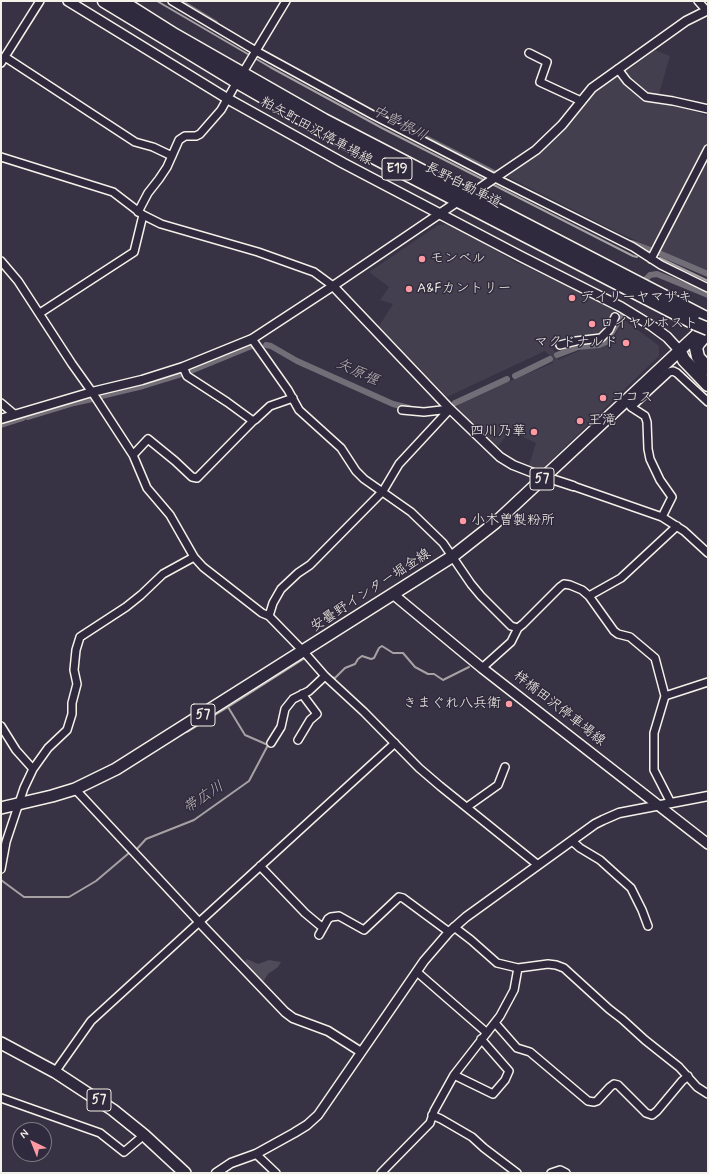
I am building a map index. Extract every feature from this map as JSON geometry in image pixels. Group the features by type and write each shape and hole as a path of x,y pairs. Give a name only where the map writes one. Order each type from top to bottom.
{"highway":[{"name":"長野自動車道","path":"104,1 244,86 319,128 705,319"},
{"name":"長野自動車道","path":"121,1 175,35 324,120 660,294 705,319 708,331"},
{"path":"708,331 696,348 698,357 708,369"},
{"path":"679,350 692,358 708,372"},
{"path":"679,350 684,360 708,385"}],"main road":[{"name":"粕矢町田沢停車場線","path":"68,1 228,99 350,167 627,310 652,326 679,350"},
{"name":"安曇野インター堀金線","path":"1,808 75,789 116,769 304,652 453,556 495,523 545,476 628,404 679,350 705,319"},
{"name":"梓橋田沢停車場線","path":"394,595 482,668 708,844"},
{"name":"57","path":"1,1043 55,1072 113,1110 144,1135 185,1173"}],"street":[{"path":"40,1 3,60 135,142 153,147 172,156"},
{"path":"172,1 256,51 373,115 633,247 651,260 708,288"},
{"path":"245,68 286,1"},
{"path":"474,192 536,150 562,125 592,88 686,21 708,10 698,1"},
{"path":"529,53 546,62 540,82 580,101"},
{"path":"618,69 627,81 646,97 673,101 708,109"},
{"path":"40,313 134,252 141,214 148,193 159,179 179,140 185,136 196,136 200,134 221,110 234,88"},
{"path":"651,260 708,149"},
{"path":"1,157 113,192 141,214 161,224 258,252 314,272 333,286 450,408 500,457 513,465 662,517 677,526 708,553"},
{"path":"1,418 92,392 142,380 183,367 252,339 454,204"},
{"path":"1,261 18,280 72,364 92,392 133,455 147,488 170,515 194,557 203,567 262,613 269,616 325,676 419,768 538,865"},
{"path":"560,345 576,341 601,338 609,330 616,317"},
{"path":"252,339 299,410 341,448 356,471 364,479 411,512 443,543 481,596 510,626 518,628"},
{"path":"183,367 187,376 253,421"},
{"path":"662,517 672,497 660,480 650,459 647,422 645,416 628,404 669,372 673,371 708,402"},
{"path":"133,455 148,439 192,477 197,478 253,421 256,420 270,406 292,398"},
{"path":"1,403 14,414"},
{"path":"402,410 424,412 450,408"},
{"path":"269,616 273,603 281,589 298,572 310,565 383,491 399,464 450,408"},
{"path":"589,596 621,578 677,526"},
{"path":"1,869 6,842 20,804 24,788 33,769 48,748 67,730 72,714 72,703 77,684 74,670 76,650 80,637 126,607 163,574 194,557"},
{"path":"482,668 511,642 518,628 564,584 582,590 589,596 614,631 618,634 630,637 655,658 665,696 654,733 654,770 671,803"},
{"path":"271,743 282,727 285,708 293,699 309,691 325,676"},
{"path":"665,696 708,682"},
{"path":"298,740 310,720 317,714 302,694"},
{"path":"1,726 16,750 33,769"},
{"path":"55,1072 91,1021 395,743"},
{"path":"467,807 498,785 505,767"},
{"path":"75,789 285,1012 293,1018 328,1031 361,1052"},
{"path":"216,1173 231,1163 256,1154 294,1133 307,1125 318,1115 430,953 451,930 481,906 595,824 619,813 708,796"},
{"path":"572,841 580,848 600,860 631,888 648,926"},
{"path":"260,866 305,913 323,928"},
{"path":"319,935 328,919 339,916 364,930 399,898 403,898 451,930 471,940 497,963 518,968 548,964 564,968 609,1010 622,1019 688,1076 697,1086 708,1094"},
{"path":"381,1173 430,1123 432,1115 454,1075 495,1023 514,990 518,968"},
{"path":"417,972 487,1033"},
{"path":"495,1023 517,1048 530,1052 588,1101 597,1101 614,1084 618,1086 646,1113 652,1115 688,1076"},
{"path":"454,1075 492,1094 505,1080 509,1071 481,1040"},
{"path":"1,1098 100,1134 124,1152 144,1135"},
{"path":"432,1115 472,1137 517,1173"},
{"path":"256,1154 276,1173"},
{"path":"551,1173 560,1170 566,1173"}],"shaded area":[{"path":"655,50 670,56 657,101 664,101 708,116 708,273 658,249 615,231 504,175 610,79 634,66"},
{"path":"448,224 469,234 515,262 568,286 615,311 605,332 597,337 559,339 559,342 551,347 558,360 581,350 607,345 615,336 624,320 659,346 659,356 543,468 536,470 528,468 536,443 525,438 512,428 496,449 473,426 455,404 553,363 545,351 447,397 379,326 393,304 380,300 389,287 369,272 438,225"},
{"path":"247,959 258,964 269,960 281,962 278,967 268,974 263,982 244,962"}],"waterway":[{"name":"中曽根川","path":"157,1 270,67 382,128 486,181"},
{"path":"179,1 215,23"},
{"path":"376,113 494,173"},
{"name":"中曽根川","path":"492,184 637,257"},
{"path":"632,243 653,251"},
{"path":"659,253 708,274"},
{"name":"中曽根川","path":"660,258 708,281"},
{"name":"矢原堰","path":"645,280 650,275 657,274 708,295"},
{"name":"矢原堰","path":"557,355 578,347 599,345 606,342 622,316"},
{"name":"矢原堰","path":"188,372 254,345"},
{"name":"矢原堰","path":"266,345 271,346 297,361 393,404 409,408"},
{"name":"矢原堰","path":"515,376 550,359"},
{"name":"矢原堰","path":"97,397 143,386 182,374"},
{"name":"矢原堰","path":"455,403 507,379"},
{"name":"矢原堰","path":"28,417 92,399"},
{"name":"矢原堰","path":"1,425 23,418"},
{"path":"330,677 335,678 345,668 355,664 362,656 371,659 374,658 379,648 382,646 393,653 403,653 415,667 428,674 434,674 443,680 469,667"},
{"name":"帯広川","path":"136,850 146,839 194,820 249,781 268,745 245,735 228,707 305,658 307,660"},
{"path":"187,732 228,707"},
{"name":"帯広川","path":"1,880 24,897 69,897 96,881 129,853"}],"place":[{"name":"モンベル","path":"422,259"},
{"name":"A&Fカントリー","path":"409,289"},
{"name":"デイリーヤマザキ","path":"572,298"},
{"name":"ロイヤルホスト","path":"592,324"},
{"name":"マクドナルド","path":"626,343"},
{"name":"ココス","path":"603,398"},
{"name":"王滝","path":"580,421"},
{"name":"四川乃華","path":"534,432"},
{"name":"小木曽製粉所","path":"463,521"},
{"name":"きまぐれ八兵衛","path":"509,704"}]}
